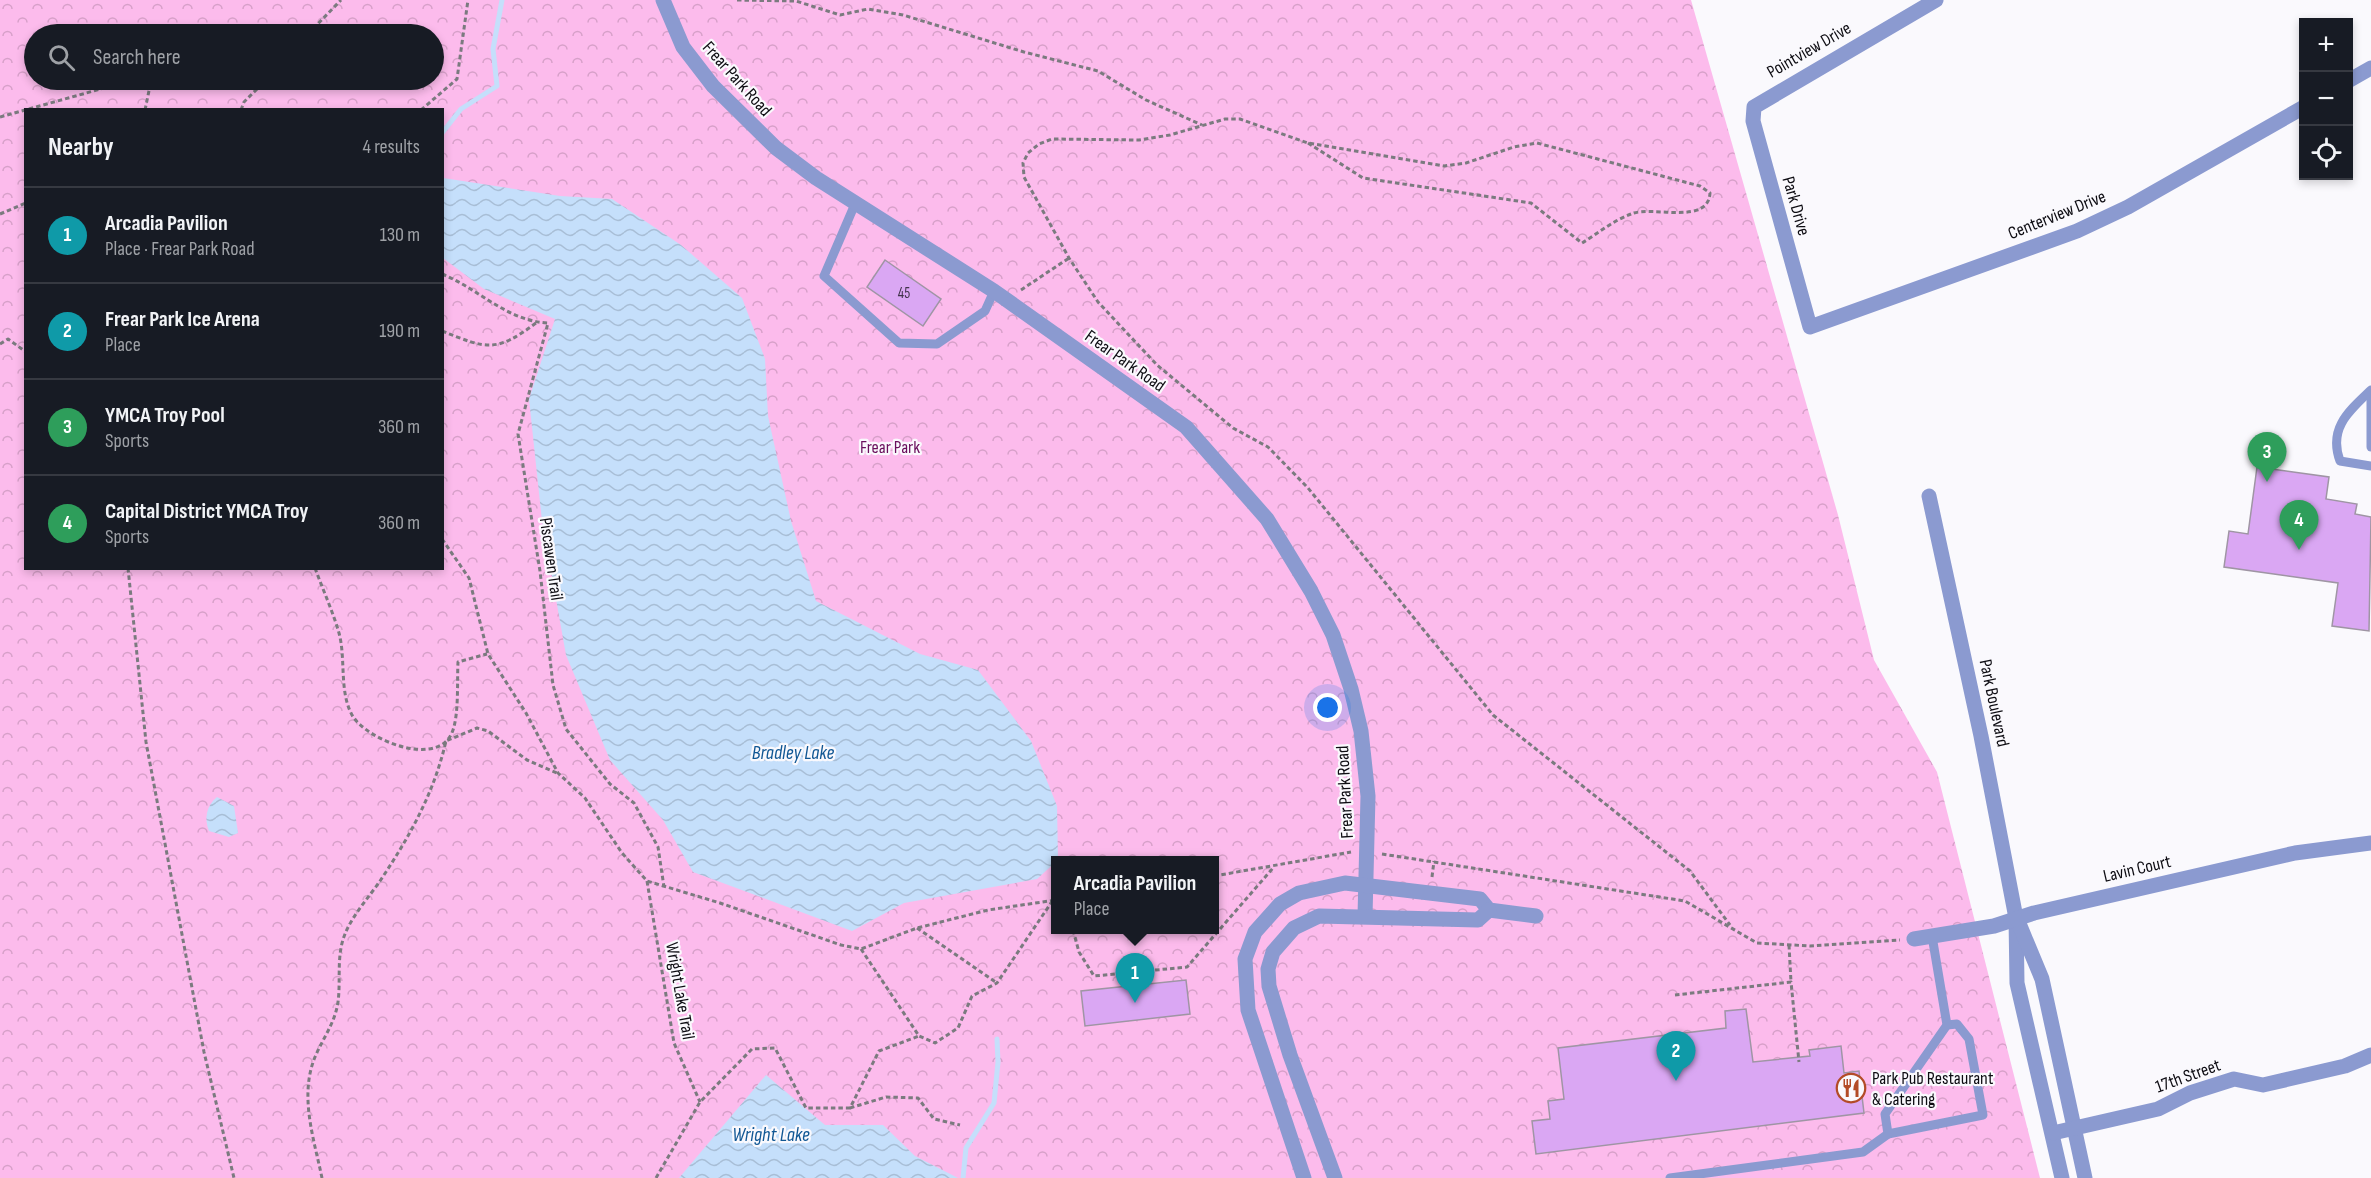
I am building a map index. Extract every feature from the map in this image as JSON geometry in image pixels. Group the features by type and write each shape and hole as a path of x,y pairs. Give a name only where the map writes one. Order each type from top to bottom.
{"street":[{"name":"Frear Park Road","path":"663,0 683,47 747,122 808,172 994,291 1186,428 1267,519 1296,564 1333,635 1351,688 1361,731 1368,796 1365,916"},
{"name":"Pointview Drive","path":"1764,99 1936,0"},
{"path":"2353,79 2371,68"},
{"name":"Park Drive","path":"1764,99 1754,107 1753,122 1810,327"},
{"name":"Centerview Drive","path":"1810,327 2077,231 2128,207 2299,110"},
{"name":"Park Boulevard","path":"1929,496 1981,736 2016,918 2017,983 2062,1178"},
{"name":"Lavin Court","path":"1914,939 1994,926 2016,918 2295,853 2371,843"},
{"path":"1305,1178 1248,1010 1245,959 1255,932 1280,904 1299,893 1318,887 1345,883 1480,899 1489,910 1536,916"},
{"path":"1335,1178 1290,1055 1269,986 1268,969 1278,944 1294,928 1308,920 1334,914 1478,920 1489,910"},
{"name":"Park Boulevard","path":"2016,918 2042,979 2085,1178"},
{"name":"17th Street","path":"2053,1133 2158,1109 2190,1093 2234,1080 2263,1085 2344,1066 2371,1055"}],"lane":[{"path":"855,204 824,276 899,343 937,344 985,311 994,291"},
{"path":"2371,390 2352,408 2339,425 2335,448 2340,461 2371,466"},
{"path":"2371,399 2371,447"},
{"path":"1887,1134 1885,1114 1947,1025 1932,936"},
{"path":"1670,1178 1863,1152 1887,1134 1983,1115 1969,1039 1957,1024 1947,1025"}],"path":[{"path":"317,24 340,0"},
{"path":"423,108 457,79 468,0"},
{"path":"737,0 796,1 840,15 868,9 903,15 1024,52 1098,71 1146,100 1203,126"},
{"path":"32,108 97,90"},
{"path":"145,108 149,90"},
{"path":"242,108 244,102 256,90"},
{"path":"0,117 24,110"},
{"path":"1308,142 1363,178 1531,203 1582,243 1631,213 1649,210 1700,211 1710,199 1710,193 1700,186 1537,143 1514,147 1466,163 1444,166 1308,142 1240,119 1225,119 1170,135 1139,140 1052,139 1039,144 1028,153 1023,163 1024,177 1069,258 1098,302 1157,366 1233,428 1268,447 1308,488 1493,715 1690,872 1730,925"},
{"path":"0,214 24,204"},
{"path":"1014,295 1069,258"},
{"path":"444,275 509,313 536,322"},
{"path":"444,332 481,346 511,342 536,322"},
{"name":"Piscawen Trail","path":"536,322 548,323 549,328 518,434 540,571 553,685 566,729 610,784 634,803 658,847 664,887"},
{"path":"0,344 8,339 24,351"},
{"path":"444,542 469,578 488,654 526,713 558,773 585,798 622,853 647,881 841,945 861,949 917,927 988,910 1051,900"},
{"path":"128,570 146,742 204,1052 234,1178"},
{"path":"316,570 339,635 346,699 353,716 370,732 396,746 417,750 433,748 477,728 488,731 527,760 558,773"},
{"path":"322,1178 308,1110 308,1078 315,1056 331,1028 338,1002 338,970 345,934 407,840 437,777 446,741 453,730 458,662 488,654"},
{"path":"1219,875 1273,868 1351,852"},
{"path":"1381,854 1685,901 1730,925 1757,943 1789,945 1914,939"},
{"path":"1219,930 1273,868"},
{"name":"Wright Lake Trail","path":"647,881 674,1043 700,1102"},
{"path":"861,949 919,1036 935,1042 958,1028 972,996 997,982 1051,904"},
{"path":"917,927 997,982"},
{"path":"1074,934 1078,952 1094,976 1187,967 1216,934"},
{"path":"1789,945 1799,1062"},
{"path":"1675,995 1791,982"},
{"path":"850,1108 879,1050 919,1036"},
{"path":"656,1178 700,1102 752,1049 775,1048 806,1108 850,1108 886,1097 918,1098 934,1119 960,1125"}],"green space":[{"name":"Frear Park","path":"0,0 1691,0 1838,515 1874,660 1937,772 2040,1178 0,1178"}],"water":[{"name":"Bradley Lake","path":"444,178 560,196 612,199 681,245 742,298 765,359 768,416 791,521 816,601 920,654 978,670 1031,741 1057,806 1058,856 1051,856 1051,866 1037,879 904,903 852,931 693,872 663,820 610,760 566,655 542,521 529,399 555,319 484,289 444,259"},
{"path":"217,797 234,806 238,833 229,837 209,831 207,826 208,809"},
{"name":"Wright Lake","path":"766,1075 825,1125 883,1125 915,1156 958,1178 679,1178"}],"building":[{"path":"885,260 941,299 923,326 867,287"},
{"path":"2257,467 2329,477 2326,499 2357,504 2355,514 2371,517 2369,631 2332,626 2338,583 2224,567 2229,531 2248,534"},
{"path":"1186,980 1190,1014 1085,1026 1081,991"},
{"path":"1746,1009 1753,1062 1810,1056 1809,1050 1841,1046 1844,1073 1859,1071 1864,1113 1536,1154 1532,1121 1550,1119 1548,1101 1564,1099 1558,1048 1726,1028 1725,1011"}],"waterway":[{"path":"444,130 461,109 497,86 493,49 502,0"},
{"path":"963,1178 966,1148 994,1103 998,1062 997,1039"}],"place":[{"name":"YMCA Troy Pool","path":"2267,482"},
{"name":"Capital District YMCA Troy","path":"2299,550"},
{"name":"Arcadia Pavilion","path":"1135,1003"},
{"name":"Frear Park Ice Arena","path":"1676,1081"},
{"name":"Park Pub Restaurant & Catering","path":"1851,1088"}]}
